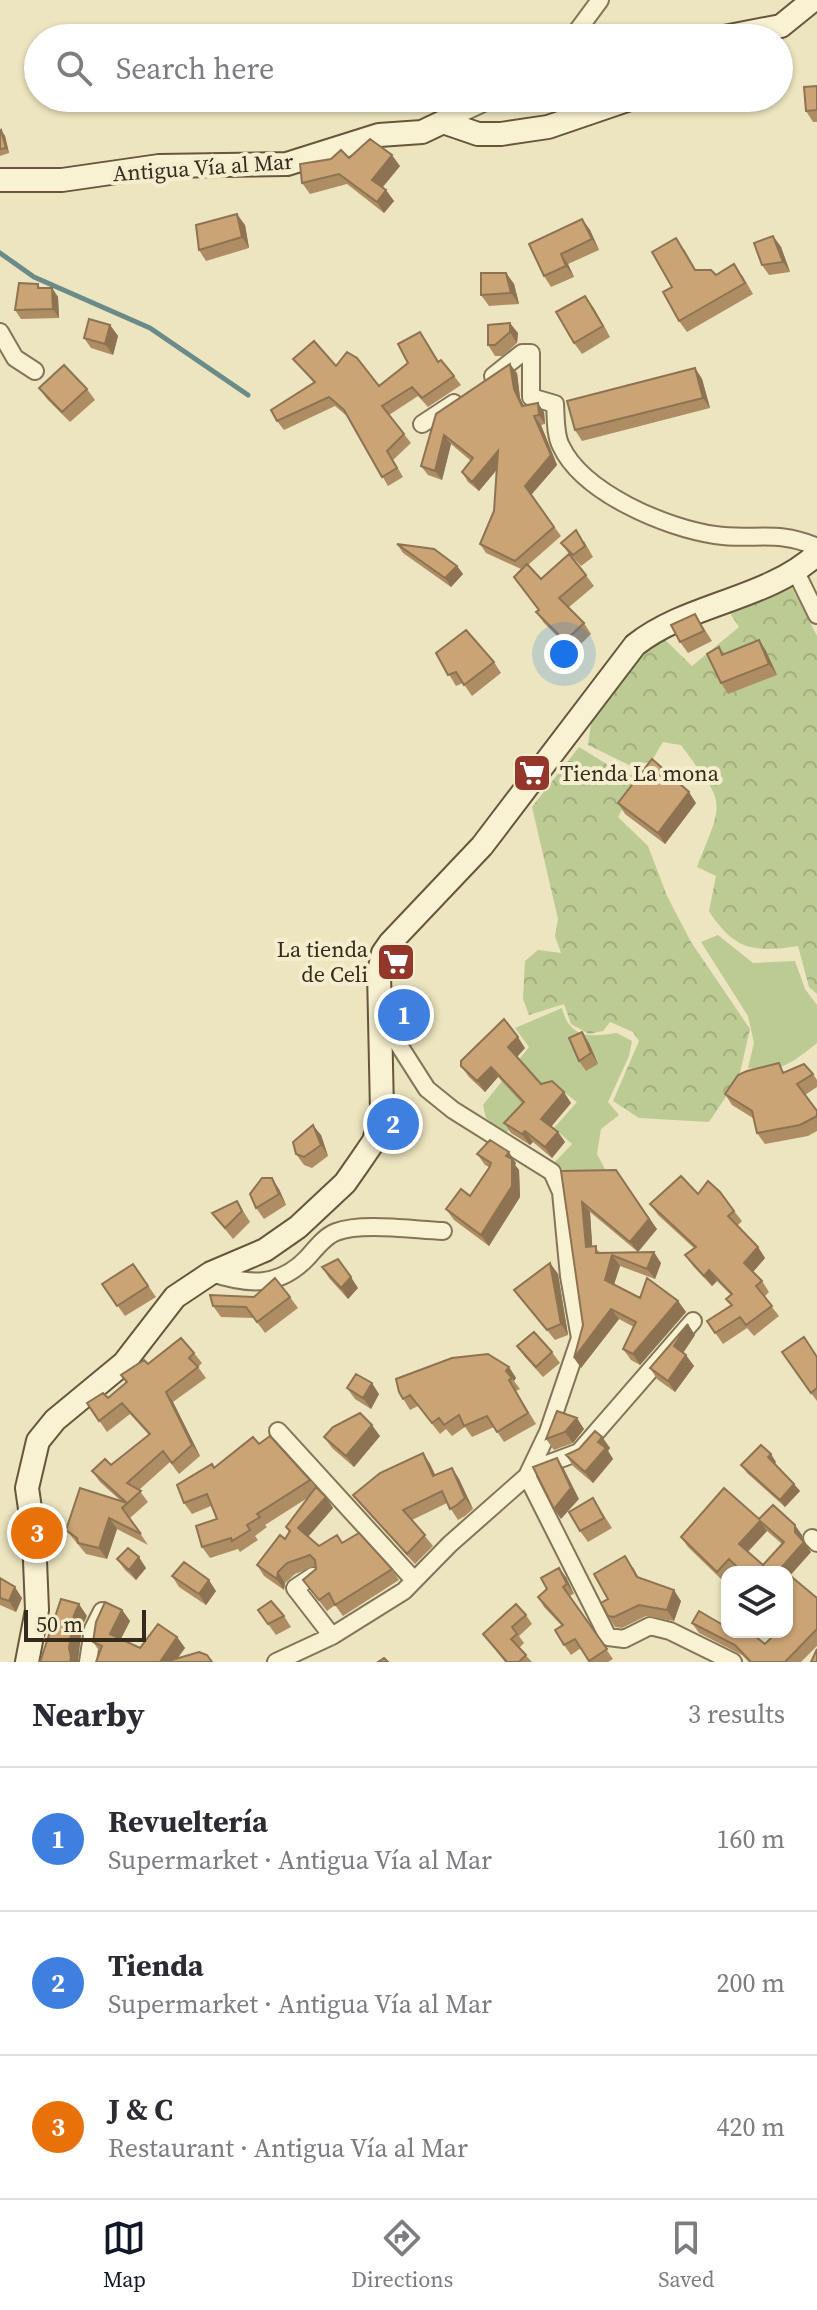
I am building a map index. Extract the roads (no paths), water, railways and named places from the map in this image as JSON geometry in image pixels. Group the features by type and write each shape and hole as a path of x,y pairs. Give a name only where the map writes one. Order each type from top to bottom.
{"main road":[{"path":"783,24 813,0"},
{"path":"443,122 478,134 501,134 548,127 592,112"},
{"name":"Antigua Vía al Mar","path":"0,180 62,180 159,166 287,164 379,135 422,132 443,122"},
{"path":"27,1662 37,1610 34,1536 27,1488 38,1441 55,1420 124,1363 175,1297 211,1273 265,1250 298,1227 345,1183 374,1141 382,1111 382,985 379,972 390,943 482,846 635,645 662,626 795,570 817,554"}],"street":[{"path":"582,24 600,0"},
{"path":"443,122 464,112"},
{"path":"0,332 15,358 35,371"},
{"path":"422,424 514,362 522,353 531,353 531,397 555,404 560,445 582,476 658,520 716,536 764,534 798,538 817,547"},
{"path":"795,570 817,615"},
{"path":"382,985 397,1042 427,1089 453,1110 552,1172 561,1192 569,1276 580,1338 548,1432 529,1473"},
{"path":"211,1273 244,1283 269,1282 303,1262 334,1232 351,1229 443,1231"},
{"path":"276,1662 332,1636 404,1591 529,1473 579,1452 693,1321"},
{"path":"278,1431 414,1580"},
{"path":"529,1473 608,1637 624,1639 650,1626 670,1631 733,1662"},
{"path":"313,1576 295,1588 332,1636"},
{"path":"88,1662 93,1629 102,1611"}],"waterway":[{"path":"0,253 34,277 150,328 248,395"}],"place":[{"name":"Tienda La mona","path":"532,773"},
{"name":"La tienda de Celi","path":"396,962"},
{"name":"Revueltería","path":"404,1015"},
{"name":"Tienda","path":"393,1124"},
{"name":"J & C","path":"37,1533"}]}
